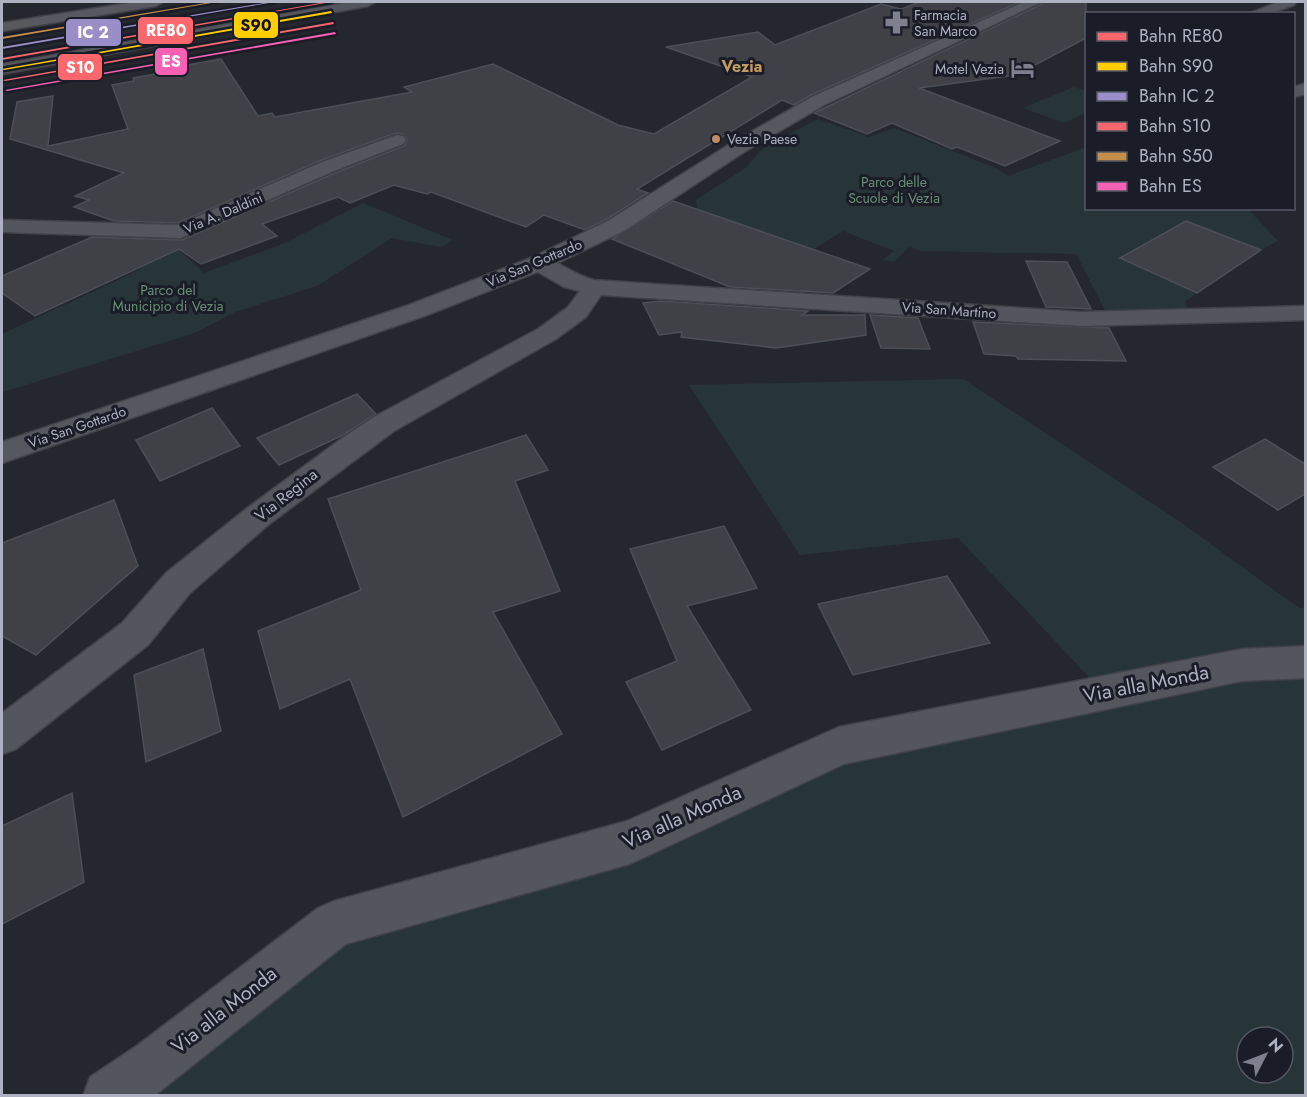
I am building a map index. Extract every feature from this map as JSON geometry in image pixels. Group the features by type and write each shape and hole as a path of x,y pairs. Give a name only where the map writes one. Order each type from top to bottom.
{"highway":[{"path":"2,21 120,2"},
{"path":"2,27 156,2"}],"main road":[{"name":"Via San Gottardo","path":"2,453 418,310 539,263 602,234 737,148 818,101 1034,2"}],"street":[{"path":"2,69 220,31 368,2"},
{"path":"1260,12 1289,2"},
{"name":"Via A. Daldini","path":"2,226 181,232 327,167 397,140"},
{"name":"Via San Martino","path":"539,263 572,282 594,287 1081,319 1305,313"},
{"name":"Via Regina","path":"2,736 135,634 178,583 257,517 384,424 547,334 577,312 594,287"},
{"name":"Via alla Monda","path":"109,1095 156,1064 334,924 630,842 839,746 1242,665 1305,662"}],"green space":[{"path":"1074,87 1085,91 1085,113 1064,123 1023,108"},
{"name":"Parco delle Scuole di Vezia","path":"818,119 869,137 894,128 996,168 1008,176 1085,147 1085,210 1249,210 1278,241 1261,250 1186,221 1122,259 1197,293 1185,302 1190,316 1109,318 1076,254 920,251 909,247 894,262 882,260 894,251 843,231 796,260 698,210 696,200 747,167 761,150"},
{"name":"Parco del Municipio di Vezia","path":"363,203 453,240 442,247 392,238 317,286 235,312 195,333 3,392 2,334 137,271 174,245 204,273 285,243"},
{"path":"963,379 1179,521 1299,608 1305,608 1305,1095 109,1096 334,924 630,842 839,746 1103,692 958,538 800,555 689,385"}],"building":[{"path":"920,2 1020,2 811,95 794,105 782,100 637,189 648,193 585,230 544,215 526,227 431,192 427,194 394,185 350,203 338,197 262,224 277,236 201,264 179,249 35,316 2,293 2,276 92,237 182,240 335,173 404,146 408,140 403,134 396,133 319,161 178,223 114,221 74,207 89,200 75,196 124,173 10,139 17,102 53,96 48,146 128,129 112,85 134,81 133,78 183,69 182,66 221,59 258,116 272,113 275,117 412,92 404,87 493,64 618,125 654,134 752,77 666,47 758,32 775,45 881,4 901,9"},
{"path":"1043,2 1086,2 1085,39 1016,75 919,88 1060,141 1005,166 957,147 952,149 892,123 867,134 814,113"},
{"path":"673,201 870,269 833,293 730,287 612,239"},
{"path":"1186,221 1261,250 1197,293 1120,258"},
{"path":"1026,261 1067,262 1091,309 1046,307"},
{"path":"661,301 808,311 802,315 865,315 866,335 776,348 681,337 682,332 659,335 643,303"},
{"path":"870,315 918,318 930,349 881,348"},
{"path":"973,322 1109,328 1126,361 1018,359 1016,356 984,354"},
{"path":"357,394 376,414 343,435 279,465 257,438"},
{"path":"212,408 240,446 160,481 136,440"},
{"path":"526,435 548,470 515,481 560,591 493,612 562,734 403,817 350,679 280,709 258,631 361,590 328,499"},
{"path":"1265,439 1305,464 1305,494 1278,510 1213,467"},
{"path":"114,500 138,566 36,655 2,636 2,543"},
{"path":"724,526 757,588 687,606 751,710 662,750 626,682 677,661 630,549"},
{"path":"947,576 990,643 853,675 818,604"},
{"path":"203,649 221,731 146,762 134,675"},
{"path":"72,793 84,882 2,924 2,826"}],"rail line":[{"name":"S50","path":"2,38 215,2"},
{"name":"RE80","path":"2,59 329,2"},
{"name":"S90","path":"4,69 331,12"},
{"name":"S10","path":"5,80 333,23"},
{"name":"ES","path":"7,90 335,33"}],"transit line":[{"path":"2,48 273,2"}],"place":[{"name":"Farmacia San Marco","path":"896,23"},
{"name":"Motel Vezia","path":"1022,69"},
{"name":"Vezia Paese","path":"716,139"}],"district":[{"name":"Vezia","path":"742,66"}]}
